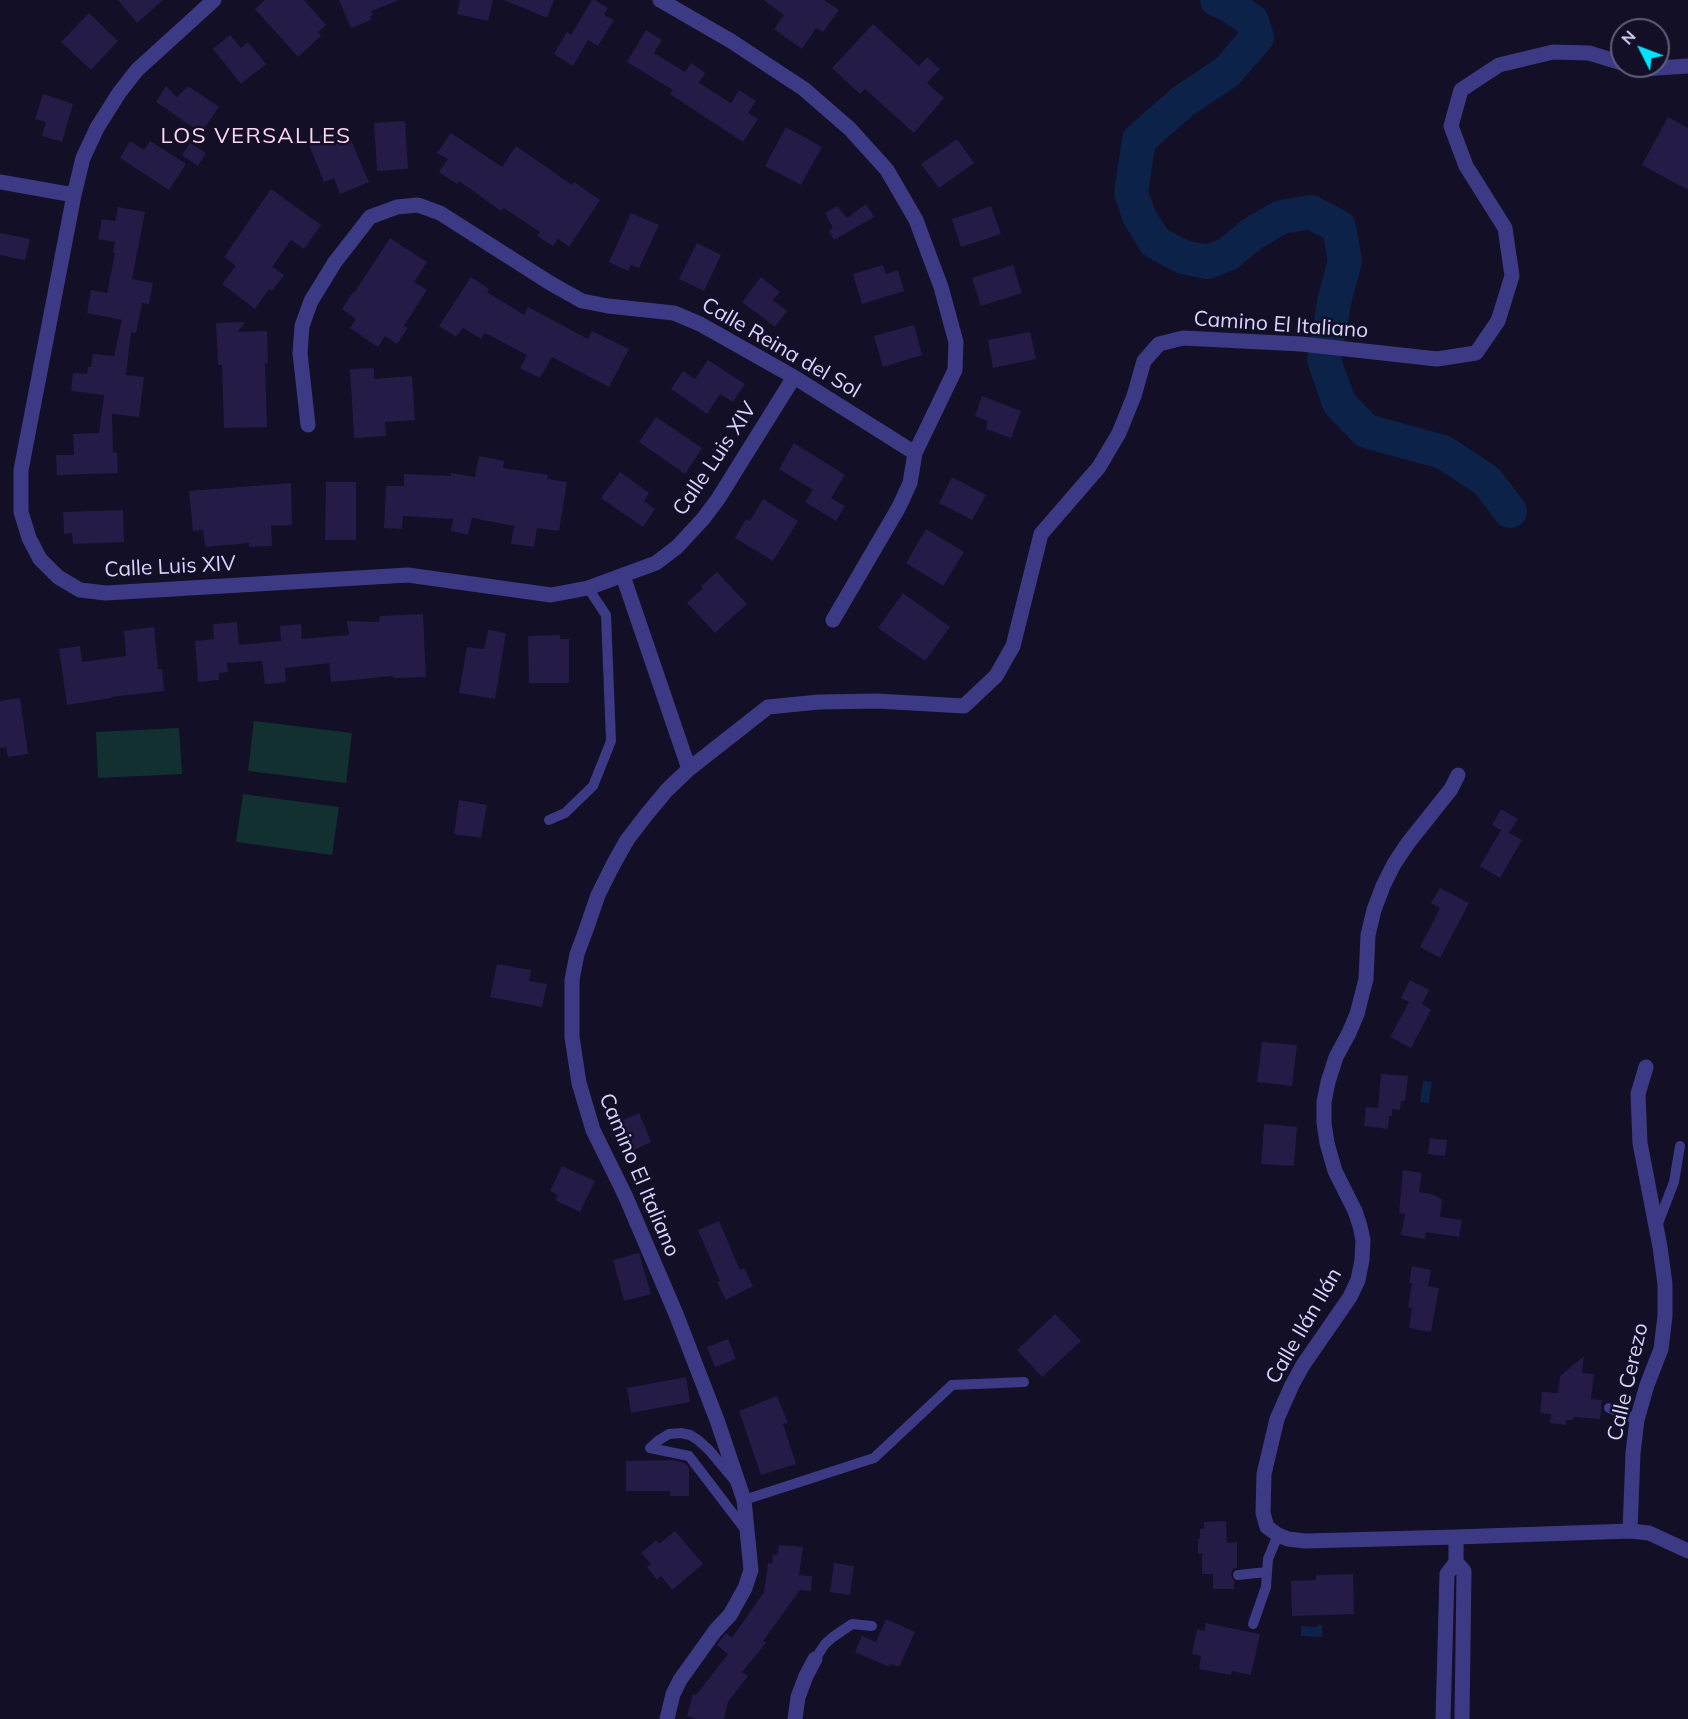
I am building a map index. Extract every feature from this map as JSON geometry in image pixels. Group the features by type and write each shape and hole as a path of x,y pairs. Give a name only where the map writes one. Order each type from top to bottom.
{"street":[{"name":"Calle Luis XIV","path":"214,0 137,70 119,93 83,158 21,470 21,512 29,538 40,560 58,577 80,590 106,593 408,575 552,595 588,588 656,563 677,547 718,499 794,377"},
{"path":"660,0 731,41 804,89 850,129 887,170 916,220 940,287 956,342 955,370 915,453 910,483 899,507 833,620"},
{"name":"Camino El Italiano","path":"667,1719 673,1694 680,1680 715,1631 730,1615 745,1588 750,1570 742,1493 676,1314 625,1195 593,1130 579,1083 572,1037 572,980 577,954 598,895 613,865 634,831 667,790 689,769 768,708 819,702 877,701 963,706 996,676 1013,646 1041,534 1099,467 1119,433 1134,396 1144,361 1160,344 1184,338 1301,344 1437,359 1476,353 1498,321 1512,276 1505,228 1466,166 1451,126 1461,90 1500,65 1553,52 1589,53 1610,59"},
{"path":"1670,67 1688,66"},
{"path":"0,182 74,195"},
{"name":"Calle Reina del Sol","path":"308,425 300,353 302,326 311,301 335,262 370,217 397,207 418,206 440,213 582,301 674,313 700,324 794,377 915,453"},
{"path":"623,576 689,769"},
{"name":"Calle Ilán Ilán","path":"1278,1534 1267,1527 1263,1513 1264,1474 1277,1419 1303,1365 1350,1297 1358,1280 1362,1260 1363,1240 1360,1226 1335,1171 1327,1143 1324,1101 1328,1082 1336,1057 1357,1014 1366,979 1368,935 1383,886 1408,843 1451,789 1458,775"},
{"name":"Calle Cerezo","path":"1630,1531 1633,1452 1637,1420 1661,1348 1665,1316 1665,1284 1640,1143 1638,1094 1646,1066"},
{"path":"1278,1534 1288,1539 1305,1541 1630,1531 1649,1533 1688,1551"},
{"path":"1443,1719 1447,1574 1456,1562 1456,1537"},
{"path":"1456,1562 1464,1571 1462,1719"},
{"path":"795,1719 798,1697 815,1659"}],"lane":[{"path":"549,820 565,813 593,786 611,741 606,615 588,588"},
{"path":"1656,1228 1674,1182 1680,1146"},
{"path":"747,1532 689,1456 650,1448 669,1434 690,1435 709,1450 742,1493 874,1458 952,1384 1024,1382"},
{"path":"1609,1408 1637,1420"},
{"path":"1253,1624 1266,1587 1268,1559 1278,1534"},
{"path":"1238,1575 1267,1572"},
{"path":"815,1659 825,1644 852,1624 872,1626"}],"green space":[{"path":"254,721 352,733 346,783 248,771"},
{"path":"179,728 182,774 98,778 96,732"},
{"path":"243,794 339,807 332,855 236,842"}],"water":[{"path":"1423,1081 1432,1082 1429,1103 1420,1102"},
{"path":"1319,1624 1322,1625 1322,1637 1301,1636 1301,1626 1316,1627"}],"building":[{"path":"118,0 163,0 137,23"},
{"path":"265,0 304,0 326,25 318,32 321,36 298,57 255,9"},
{"path":"339,0 397,1 371,11 373,15 370,17 371,20 351,28"},
{"path":"460,0 493,0 488,21 457,14"},
{"path":"504,0 554,0 547,18"},
{"path":"592,0 608,8 604,15 614,20 598,46 588,40 573,66 554,54 567,32 571,35"},
{"path":"763,0 824,0 839,10 823,32 816,28 802,49 774,29 784,15"},
{"path":"89,13 118,41 91,70 61,42"},
{"path":"873,24 919,66 927,57 940,69 927,83 944,98 914,133 865,89 860,94 832,68"},
{"path":"646,30 662,40 654,53 685,72 691,63 705,73 699,83 731,103 739,90 756,101 748,113 758,119 743,142 670,94 673,90 627,62"},
{"path":"230,35 241,48 248,42 266,64 241,84 213,49"},
{"path":"166,86 177,97 188,86 219,107 201,133 156,102"},
{"path":"43,94 73,104 62,142 42,136 46,122 35,119"},
{"path":"1668,117 1688,128 1688,190 1642,165"},
{"path":"405,121 408,169 377,171 374,123"},
{"path":"786,127 822,147 801,185 765,166"},
{"path":"337,129 339,132 346,129 369,182 340,194 334,178 324,182 309,145 320,140 319,136"},
{"path":"451,133 502,167 516,146 572,185 574,182 600,200 569,247 558,239 553,246 537,236 540,232 504,208 501,211 459,181 457,184 439,172 448,159 437,153"},
{"path":"957,139 974,163 939,188 921,164"},
{"path":"130,141 144,150 150,141 186,164 169,190 120,158"},
{"path":"190,143 206,153 198,166 182,155"},
{"path":"271,189 321,225 304,249 291,240 272,267 284,275 272,291 269,289 255,309 222,284 236,266 224,257"},
{"path":"866,204 874,217 834,240 829,231 833,228 825,213 837,206 847,218"},
{"path":"991,206 1001,234 961,247 952,219"},
{"path":"118,207 145,212 132,279 153,283 149,304 142,303 136,333 131,332 126,375 144,377 139,417 112,414 113,453 117,452 118,473 57,475 56,455 74,455 73,434 99,433 104,395 71,391 73,373 87,374 88,367 91,367 93,354 114,356 122,320 87,313 91,290 107,293 115,242 98,239 102,219 115,221"},
{"path":"631,213 659,225 639,268 631,265 628,271 609,262"},
{"path":"0,233 30,239 25,260 0,255"},
{"path":"390,238 427,262 414,282 427,290 404,326 408,328 397,344 385,336 378,347 350,328 356,319 342,309"},
{"path":"697,243 721,255 704,291 679,279"},
{"path":"883,265 886,274 898,270 904,291 862,304 853,274"},
{"path":"1013,265 1022,293 981,306 972,278"},
{"path":"471,277 489,289 487,292 524,315 528,307 588,339 592,331 629,349 609,387 552,357 540,378 520,368 527,355 485,333 481,339 463,328 456,337 439,326"},
{"path":"761,277 780,292 773,300 787,311 775,327 742,302"},
{"path":"245,322 238,332 267,331 268,363 265,363 267,427 224,428 222,365 218,365 216,323"},
{"path":"914,325 922,355 883,367 874,336"},
{"path":"1030,332 1036,359 993,368 988,340"},
{"path":"708,360 745,384 733,402 720,394 707,414 671,389 683,371 695,379"},
{"path":"374,368 374,379 412,376 415,420 385,422 386,436 354,438 350,369"},
{"path":"982,396 1021,411 1011,438 986,429 988,421 975,416"},
{"path":"656,417 702,448 685,474 639,442"},
{"path":"794,443 845,475 831,498 845,506 836,521 805,502 813,490 779,469"},
{"path":"479,456 504,461 503,468 548,475 547,479 567,482 559,531 537,528 534,547 511,544 514,526 472,518 468,535 451,531 453,519 403,516 402,529 384,528 386,486 404,486 404,474 451,476 451,473 475,477"},
{"path":"620,472 649,493 644,501 655,509 643,527 601,498"},
{"path":"952,477 986,495 972,520 939,503"},
{"path":"326,482 356,482 356,540 325,540"},
{"path":"291,483 292,525 271,526 272,546 249,547 249,543 205,547 203,530 193,531 189,491"},
{"path":"763,499 798,521 773,561 735,538 746,519 750,521"},
{"path":"123,510 124,542 73,544 72,533 64,534 63,512"},
{"path":"926,529 964,552 943,586 906,563"},
{"path":"717,572 747,604 715,633 687,603"},
{"path":"903,593 950,627 925,661 878,628"},
{"path":"423,614 426,677 393,678 393,676 331,682 329,663 285,668 286,682 265,684 262,661 227,663 228,672 219,673 219,680 198,682 195,641 214,639 213,624 237,622 239,645 281,641 280,626 301,624 302,639 349,635 347,621 379,622 380,616"},
{"path":"154,627 158,669 162,669 164,691 67,705 59,649 80,646 82,662 126,656 124,631"},
{"path":"488,630 506,633 495,699 459,693 467,647 484,649"},
{"path":"560,635 560,639 569,639 569,683 529,683 528,636"},
{"path":"20,698 28,754 8,757 6,747 0,748 0,701"},
{"path":"459,800 487,805 481,838 454,834"},
{"path":"1501,809 1518,819 1509,833 1522,840 1500,878 1480,866 1501,830 1492,825"},
{"path":"1440,888 1469,903 1440,958 1420,947 1440,908 1431,903"},
{"path":"497,964 531,970 529,981 547,984 542,1007 490,997"},
{"path":"1410,980 1429,990 1422,1004 1431,1010 1411,1048 1390,1037 1409,1002 1401,998"},
{"path":"1262,1042 1297,1045 1292,1086 1257,1082"},
{"path":"1381,1074 1408,1076 1405,1101 1401,1101 1400,1110 1392,1109 1388,1129 1364,1126 1366,1107 1378,1108"},
{"path":"639,1113 651,1142 632,1151 628,1143 625,1144 616,1123"},
{"path":"1264,1124 1297,1127 1294,1166 1261,1164"},
{"path":"1430,1138 1447,1140 1445,1156 1428,1154"},
{"path":"562,1166 595,1181 580,1212 555,1200 558,1195 550,1191"},
{"path":"1403,1170 1422,1173 1419,1192 1435,1195 1442,1200 1440,1217 1462,1220 1459,1237 1426,1232 1425,1239 1401,1235 1405,1214 1399,1213"},
{"path":"719,1221 740,1270 744,1268 753,1286 726,1300 698,1230"},
{"path":"639,1253 651,1294 624,1301 613,1260"},
{"path":"1412,1266 1431,1270 1428,1286 1439,1288 1431,1332 1409,1328 1412,1308 1408,1307 1412,1283 1409,1283"},
{"path":"1055,1314 1081,1341 1042,1377 1017,1350"},
{"path":"728,1339 736,1359 715,1367 707,1347"},
{"path":"1584,1356 1582,1373 1594,1374 1591,1399 1602,1400 1600,1419 1574,1417 1573,1420 1566,1420 1566,1425 1550,1423 1551,1414 1540,1413 1542,1392 1558,1393 1560,1376"},
{"path":"686,1377 690,1402 631,1413 627,1388"},
{"path":"777,1396 788,1423 783,1424 796,1464 761,1475 739,1411"},
{"path":"672,1460 685,1463 689,1468 689,1496 670,1496 670,1491 626,1491 626,1461"},
{"path":"1226,1521 1227,1543 1237,1542 1237,1568 1233,1569 1231,1575 1234,1589 1213,1589 1213,1574 1202,1574 1202,1553 1198,1554 1198,1539 1200,1539 1200,1529 1204,1529 1204,1522"},
{"path":"675,1531 703,1564 672,1590 661,1576 657,1580 647,1567 651,1564 641,1553 656,1540 659,1544"},
{"path":"779,1545 803,1547 799,1575 812,1576 811,1591 800,1590 763,1641 766,1643 742,1672 748,1676 728,1702 724,1719 697,1719 687,1716 693,1694 696,1695 728,1654 717,1645 726,1633 732,1638 764,1592 768,1563 772,1564 773,1554 777,1555"},
{"path":"834,1563 854,1566 850,1595 830,1592"},
{"path":"1353,1574 1354,1614 1292,1616 1291,1581 1316,1580 1316,1575"},
{"path":"886,1619 915,1632 899,1667 890,1664 889,1667 855,1652 862,1636 876,1642"},
{"path":"1206,1623 1260,1634 1251,1675 1232,1671 1231,1675 1199,1669 1201,1656 1192,1654 1197,1629 1204,1631"}],"waterway":[{"path":"1217,0 1229,5 1252,21 1257,37 1227,72 1182,102 1139,140 1131,193 1139,216 1155,242 1183,257 1208,262 1228,254 1252,234 1281,217 1311,212 1339,227 1345,261 1335,298 1324,360 1339,403 1366,431 1443,452 1487,481 1510,511"}],"district":[{"name":"LOS VERSALLES","path":"256,136"}]}
